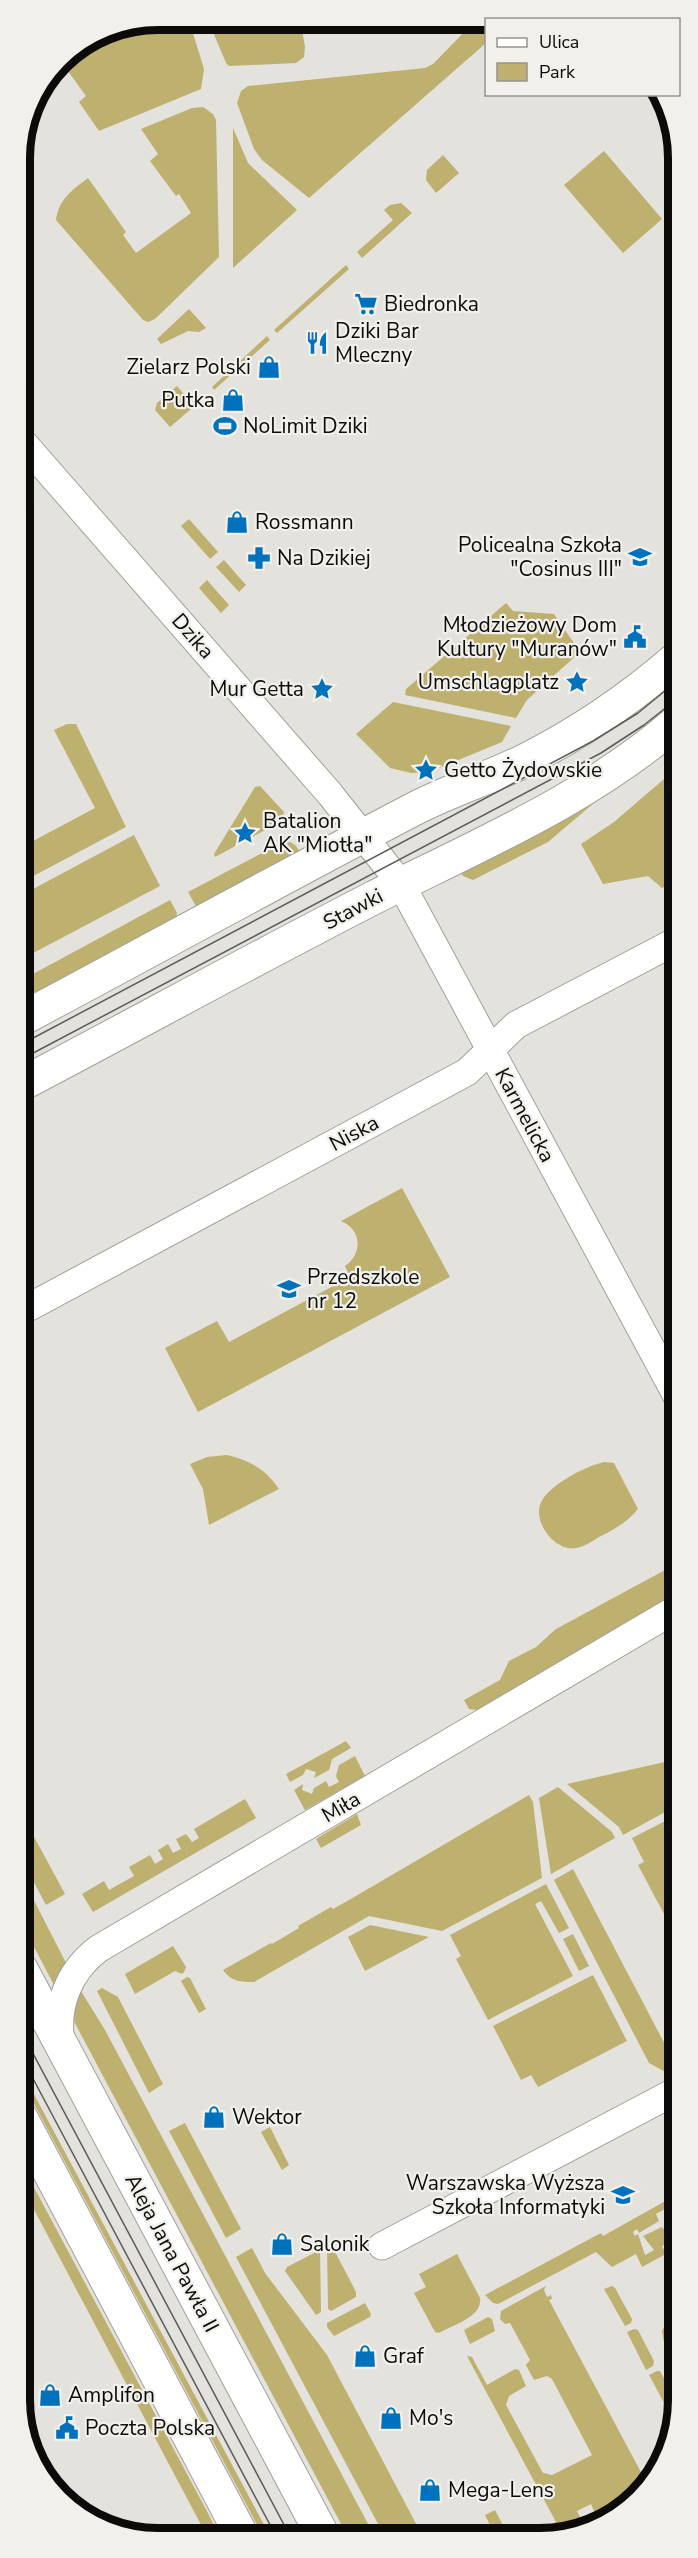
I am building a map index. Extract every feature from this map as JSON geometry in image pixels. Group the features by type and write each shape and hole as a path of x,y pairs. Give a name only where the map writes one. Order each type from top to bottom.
{"street":[{"name":"Dzika","path":"30,450 308,767 364,836"},
{"path":"30,1015 413,809 523,761 600,719 668,666"},
{"name":"Stawki","path":"30,1080 401,884 532,820 596,783 630,760 668,729"},
{"name":"Karmelicka","path":"364,836 401,884 668,1379"},
{"name":"Niska","path":"30,1307 466,1072 516,1025 668,945"},
{"name":"Miła","path":"62,2046 59,2019 63,1995 81,1965 98,1949 668,1614"},
{"name":"Aleja Jana Pawła II","path":"30,1986 319,2528"},
{"path":"382,2246 668,2095"},
{"path":"30,2135 238,2528"}],"green space":[{"path":"192,30 204,69 201,89 99,131 79,102 86,96 66,69 94,47 125,34 141,31"},
{"path":"212,30 258,30 258,32 302,30 304,57 296,63 229,66"},
{"path":"466,30 485,30 485,44 309,198 262,160 254,149 237,103 241,91 248,86 425,68 433,64"},
{"path":"203,107 213,114 216,120 219,257 155,319 148,322 143,320 56,220 63,201 88,178 126,232 123,235 136,253 191,213 179,194 176,196 150,161 158,154 141,129 192,108"},
{"path":"233,128 248,163 297,210 233,268"},
{"path":"604,151 662,219 623,253 564,185"},
{"path":"443,155 459,173 436,193 426,180 427,170"},
{"path":"401,203 412,213 362,258 357,252 393,220 384,210 390,205"},
{"path":"346,265 349,269 277,333 274,330"},
{"path":"189,309 206,328 199,332 188,331 161,344 157,339"},
{"path":"267,336 270,340 214,390 212,387"},
{"path":"177,386 192,404 191,409 170,427 155,410 157,403"},
{"path":"189,519 218,552 210,559 181,526"},
{"path":"224,560 246,585 239,592 216,567"},
{"path":"207,580 229,605 221,613 199,588"},
{"path":"506,603 513,611 554,614 580,652 527,700 516,718 405,695 406,689"},
{"path":"393,702 511,726 502,742 429,772 411,773 390,768 356,734"},
{"path":"67,724 76,724 126,827 30,878 30,843 95,808 54,730"},
{"path":"668,776 668,885 662,888 648,876 603,884 581,844 614,822"},
{"path":"260,786 284,812 282,821 215,857 214,854 255,787"},
{"path":"608,791 548,842 473,880 463,876 460,871"},
{"path":"134,835 160,886 30,955 30,891"},
{"path":"290,842 301,853 197,908 188,892 281,843"},
{"path":"170,900 177,913 176,919 30,997 30,976"},
{"path":"402,1188 450,1277 198,1412 165,1348 217,1321 229,1342 350,1277 345,1266 355,1255 358,1242 353,1230 341,1221"},
{"path":"227,1455 257,1467 279,1489 209,1525 203,1489 190,1464 207,1457"},
{"path":"604,1462 614,1463 638,1509 630,1518 586,1545 576,1548 561,1546 543,1528 540,1520 540,1505 558,1484 577,1472"},
{"path":"668,1568 668,1599 477,1710 469,1709 464,1700 500,1680 509,1661 536,1647 556,1629"},
{"path":"346,1741 351,1748 332,1759 329,1770 314,1778 316,1772 306,1769 303,1775 290,1782 286,1774"},
{"path":"355,1756 365,1776 305,1810 294,1790 303,1784 302,1790 312,1794 314,1788 326,1781 329,1787 339,1782 336,1776 339,1765"},
{"path":"668,1761 668,1810 623,1835 619,1827 567,1784"},
{"path":"558,1787 612,1832 615,1838 551,1874 539,1798"},
{"path":"529,1795 533,1802 542,1878 442,1931 369,1916 254,1982 237,1980 223,1970 272,1944 331,1907 333,1909 349,1900"},
{"path":"245,1799 256,1818 93,1912 82,1894 104,1881 109,1890 134,1876 129,1867 150,1855 155,1864 163,1859 158,1850 168,1844 173,1853 181,1849 176,1839 186,1834 192,1842 199,1838 194,1829"},
{"path":"357,1814 361,1825 321,1848 316,1839"},
{"path":"668,1820 668,1912 664,1914 638,1865 644,1862 632,1838"},
{"path":"30,1829 65,1894 46,1905 30,1875"},
{"path":"573,1869 668,2050 668,2073 649,2063 554,1880"},
{"path":"546,1884 569,1928 559,1933 541,1901 535,1904 573,1976 488,2020 456,1959 461,1956 450,1935"},
{"path":"30,1893 67,1965 54,1985 30,1939"},
{"path":"370,1925 429,1937 365,1971 348,1937"},
{"path":"573,1934 589,1966 579,1971 563,1939"},
{"path":"173,1946 186,1967 184,1972 182,1974 175,1971 135,1994 125,1974"},
{"path":"593,1975 627,2041 538,2087 531,2075 521,2080 493,2026"},
{"path":"187,1977 190,1978 206,2009 199,2013 181,1981"},
{"path":"79,1988 105,2030 370,2528 343,2528 69,2012"},
{"path":"102,1988 118,1997 163,2084 149,2093 97,1991"},
{"path":"30,2087 266,2528 259,2528 30,2096"},
{"path":"185,2123 241,2229 226,2238 169,2131"},
{"path":"270,2127 289,2165 282,2170 261,2132"},
{"path":"30,2180 215,2528 203,2528 30,2202"},
{"path":"668,2200 668,2207 656,2214 659,2221 639,2233 637,2229 633,2232 635,2236 638,2234 645,2255 654,2250 643,2236 662,2227 666,2232 668,2231 668,2243 662,2246 666,2254 642,2267 636,2254 612,2267 596,2252 498,2304 493,2303 485,2295 601,2233 603,2236"},
{"path":"331,2244 356,2292 356,2297 331,2311 328,2309 327,2246"},
{"path":"252,2248 265,2273 327,2355 418,2528 380,2528 236,2257"},
{"path":"320,2250 321,2312 316,2315 285,2271 287,2267"},
{"path":"457,2254 480,2298 480,2305 466,2320 439,2333 435,2332 414,2293 426,2287 419,2274"},
{"path":"546,2286 544,2290 547,2297 551,2295 552,2299 549,2300 643,2476 618,2502 597,2515 591,2504 577,2511 582,2521 553,2527 556,2522 467,2356 472,2357 487,2385 515,2369 519,2370 526,2386 509,2396 506,2405 543,2473 552,2475 592,2455 552,2379 547,2376 534,2380 526,2365 530,2360 510,2323 505,2324 500,2319 501,2311"},
{"path":"612,2286 632,2319 631,2323 625,2326 604,2289"},
{"path":"365,2303 371,2314 370,2317 334,2336 327,2327 327,2323"},
{"path":"488,2317 492,2319 495,2331 470,2344 464,2330"},
{"path":"668,2324 668,2373 665,2367 667,2359 662,2331"},
{"path":"638,2330 654,2361 653,2366 646,2370 627,2332"},
{"path":"660,2371 668,2386 668,2410 649,2375"},
{"path":"495,2510 504,2528 492,2528 485,2515"}],"tram line":[{"path":"30,1040 593,741 638,713 668,688"},
{"path":"30,1055 601,753 644,725 668,706"},
{"path":"30,2048 286,2528"},
{"path":"30,2073 272,2528"}],"place":[{"name":"Biedronka","path":"366,304"},
{"name":"Dziki Bar Mleczny","path":"317,343"},
{"name":"Zielarz Polski","path":"269,367"},
{"name":"Putka","path":"233,400"},
{"name":"NoLimit Dziki","path":"225,426"},
{"name":"Rossmann","path":"237,522"},
{"name":"Policealna Szkoła \"Cosinus III\"","path":"640,557"},
{"name":"Na Dzikiej","path":"259,558"},
{"name":"Młodzieżowy Dom Kultury \"Muranów\"","path":"635,637"},
{"name":"Umschlagplatz","path":"577,682"},
{"name":"Mur Getta","path":"322,689"},
{"name":"Getto Żydowskie","path":"426,770"},
{"name":"Batalion AK \"Miotła\"","path":"245,833"},
{"name":"Przedszkole nr 12","path":"289,1289"},
{"name":"Wektor","path":"214,2117"},
{"name":"Warszawska Wyższa Szkoła Informatyki","path":"623,2195"},
{"name":"Salonik","path":"282,2244"},
{"name":"Graf","path":"365,2356"},
{"name":"Amplifon","path":"50,2395"},
{"name":"Mo's","path":"391,2418"},
{"name":"Poczta Polska","path":"67,2428"},
{"name":"Mega-Lens","path":"430,2490"}]}
